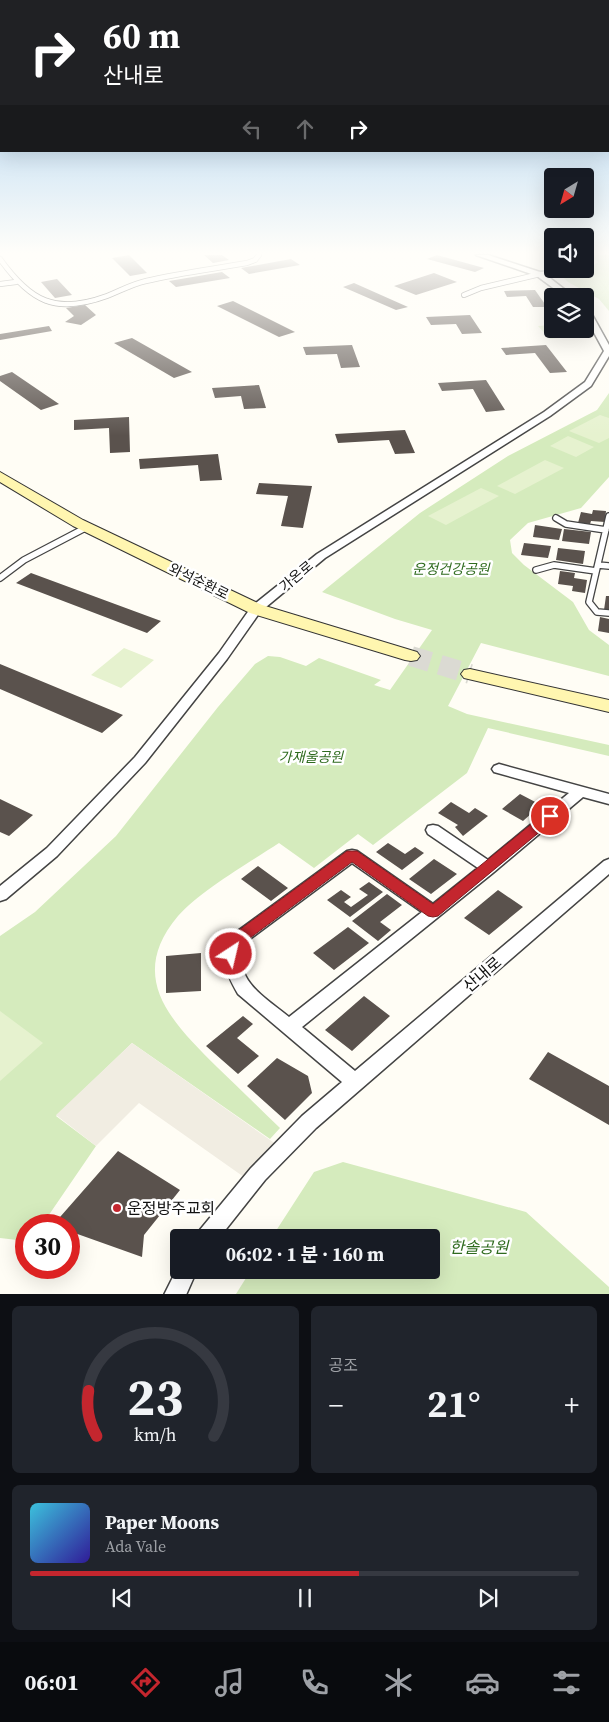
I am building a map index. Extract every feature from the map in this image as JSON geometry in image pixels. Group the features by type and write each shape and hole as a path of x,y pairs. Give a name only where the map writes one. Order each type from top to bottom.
{"street":[{"name":"가온로","path":"0,895 52,852 140,760 223,656 256,609 321,556 547,414 588,384 608,351 594,325"},
{"name":"와석순환로","path":"0,476 87,527 256,609 410,656"},
{"path":"470,674 609,706"},
{"path":"499,769 609,799"},
{"path":"289,1027 489,868 580,791"},
{"path":"433,830 489,868"},
{"path":"355,1082 244,989 233,971 231,954 240,937 352,855 433,912"},
{"name":"산내로","path":"213,1229 258,1174 310,1122 609,865"},
{"path":"174,1294 182,1279"}],"lane":[{"path":"609,516 589,602 597,612 609,614"},
{"path":"556,518 566,524 607,526"},
{"path":"0,578 24,560 87,527"},
{"path":"536,570 554,565 596,572"},
{"path":"598,565 609,566"}],"green space":[{"path":"538,326 544,326 544,332"},
{"name":"가재울공원","path":"609,393 609,477 581,508 528,523 510,540 512,553 524,565 573,602 589,630 609,645 609,676 481,643 448,706 467,714 609,745 609,756 488,728 467,773 373,845 358,834 314,868 279,843 226,877 187,906 163,938 156,959 156,979 161,998 171,1016 200,1050 280,1128 270,1139 132,1043 56,1116 96,1146 50,1214 15,1214 15,1240 0,1238 0,936 35,912 116,836 218,707 255,664 268,656 280,657 306,666 319,658 381,680 374,685 390,690 432,630 395,619 322,592 420,513 508,456 597,410"},
{"path":"600,415 609,418 609,438 599,443 569,431"},
{"path":"568,436 594,447 576,457 550,446"},
{"path":"545,460 564,468 515,494 497,486"},
{"path":"481,488 499,496 446,525 428,516"},
{"path":"124,648 154,660 121,688 91,675"},
{"path":"0,1011 43,1043 0,1081"},
{"name":"한솔공원","path":"343,1162 526,1212 609,1287 609,1294 236,1294 245,1279 440,1279 440,1229 277,1229 314,1172"}],"shaded area":[{"path":"132,1043 283,1149 251,1182 139,1103 96,1146 56,1115"}],"building":[{"path":"95,315 81,325 65,322 74,316"},
{"path":"236,315 262,315 295,332 279,337"},
{"path":"470,315 482,333 462,334 456,324 431,325 426,317"},
{"path":"49,326 52,331 0,340 0,334"},
{"path":"132,338 192,372 174,378 114,343"},
{"path":"352,345 360,367 341,368 337,354 306,355 303,347"},
{"path":"546,345 567,372 550,373 535,353 506,355 501,348"},
{"path":"12,372 59,404 41,410 0,381 0,376"},
{"path":"486,380 505,410 486,412 473,389 442,391 438,383"},
{"path":"259,385 266,408 244,409 241,396 215,398 212,388"},
{"path":"129,417 130,452 110,453 109,428 74,430 74,420"},
{"path":"405,430 415,453 395,454 389,440 338,443 335,434"},
{"path":"218,454 222,480 200,481 198,465 140,469 139,459"},
{"path":"259,483 312,486 303,528 281,526 288,496 256,494"},
{"path":"593,510 606,511 605,522 591,521 590,524 578,523 581,512 592,514"},
{"path":"535,525 562,529 559,540 533,537"},
{"path":"564,529 591,532 589,544 562,541"},
{"path":"524,543 551,546 548,558 521,555"},
{"path":"558,548 585,551 583,564 556,560"},
{"path":"560,571 575,573 574,578 587,580 585,593 572,591 573,586 558,584"},
{"path":"31,573 161,621 147,633 16,583"},
{"path":"606,596 609,596 609,610 604,610"},
{"path":"600,617 609,619 609,633 598,631"},
{"path":"0,664 123,715 102,733 0,689"},
{"path":"520,794 541,805 523,821 502,809"},
{"path":"0,799 33,815 9,836 0,832"},
{"path":"451,802 469,813 475,808 488,816 463,836 455,827 458,825 438,813"},
{"path":"388,843 405,854 415,847 424,853 402,870 376,852"},
{"path":"434,859 457,874 431,894 409,879"},
{"path":"258,866 288,888 271,901 241,879"},
{"path":"369,882 383,892 350,917 327,900 341,890 351,897 344,902 351,907 368,895 359,889"},
{"path":"498,890 523,907 489,935 464,918"},
{"path":"387,894 402,905 380,922 391,930 378,941 352,921"},
{"path":"348,927 369,943 334,970 313,953"},
{"path":"201,953 201,991 166,993 166,956"},
{"path":"364,996 390,1016 352,1051 325,1030"},
{"path":"243,1016 253,1024 237,1038 259,1056 238,1074 206,1046"},
{"path":"548,1052 609,1086 609,1125 529,1079"},
{"path":"277,1058 308,1076 312,1093 285,1120 247,1086"},
{"name":"운정방주교회","path":"118,1151 180,1190 144,1235 142,1257 80,1235 80,1214 63,1214"}],"tunnel":[{"path":"411,656 470,674"}],"place":[{"name":"운정방주교회","path":"117,1208"}],"route":[{"path":"231,954 240,937 352,855 433,912 489,868 550,816"}],"park label":[{"name":"운정건강공원","path":"451,569"}]}
